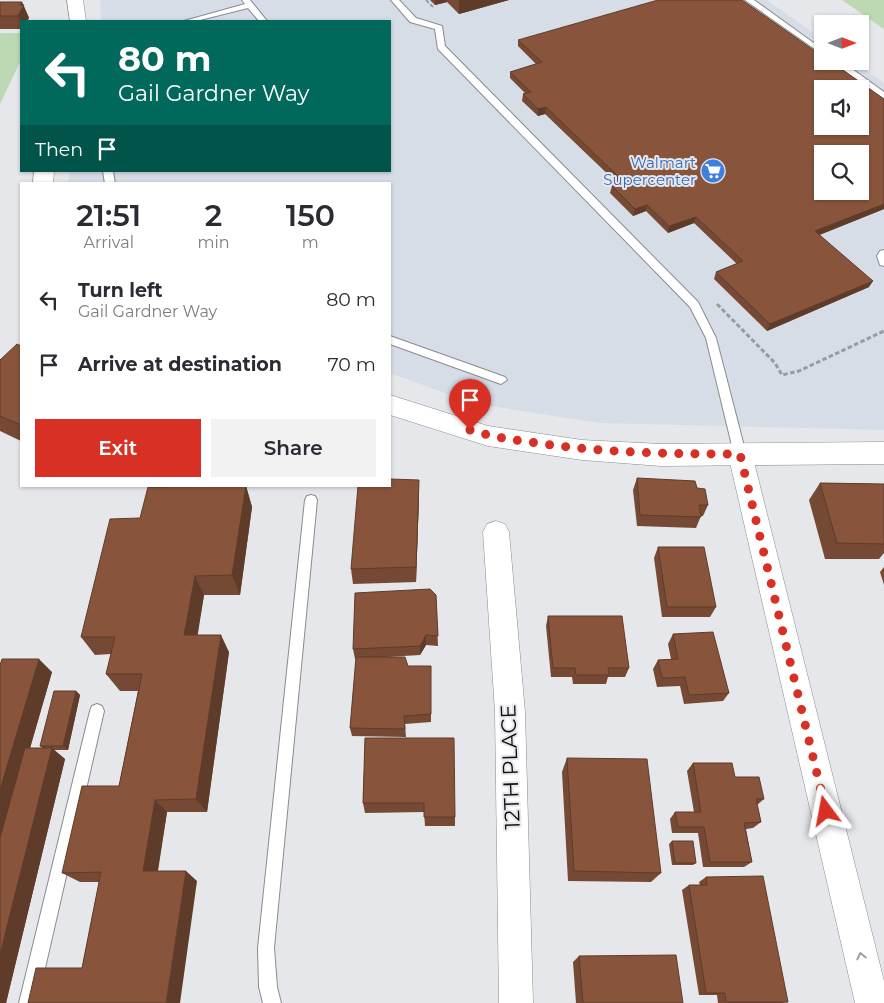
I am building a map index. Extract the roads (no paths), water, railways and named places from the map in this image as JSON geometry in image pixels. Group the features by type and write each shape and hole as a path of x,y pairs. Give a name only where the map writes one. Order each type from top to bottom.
{"street":[{"path":"75,0 78,20"},
{"path":"391,405 488,436 582,450 661,455 884,453"},
{"path":"740,454 872,1003"},
{"name":"12TH PLACE","path":"496,532 510,712 516,1003"}],"lane":[{"path":"394,0 413,20 439,28 441,47 694,305 711,338 740,454"},
{"path":"750,0 814,46"},
{"path":"191,20 248,3 263,20"},
{"path":"848,70 884,96"},
{"path":"884,253 882,256 884,263"},
{"path":"391,340 501,380"},
{"path":"272,1003 268,987 266,948 311,500"},
{"path":"28,1003 97,711"}],"place":[{"name":"Walmart Supercenter","path":"713,171"}]}
